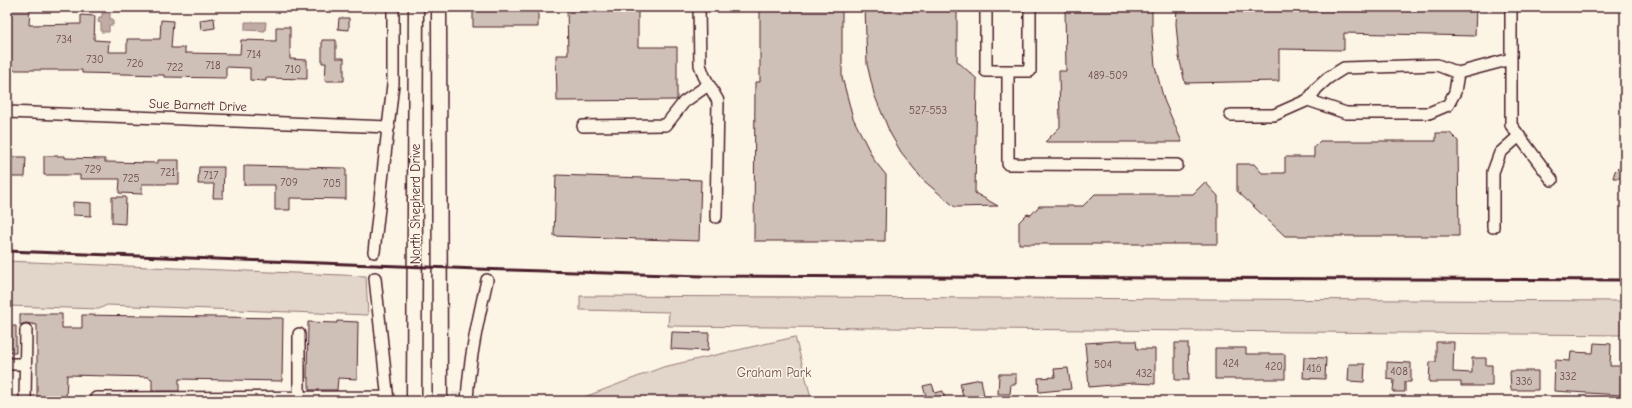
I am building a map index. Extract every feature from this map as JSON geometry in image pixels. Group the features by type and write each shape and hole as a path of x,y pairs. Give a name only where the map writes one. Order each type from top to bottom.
{"main road":[{"name":"North Shepherd Drive","path":"414,401 416,7"},
{"name":"North Shepherd Drive","path":"439,7 440,401"}],"street":[{"path":"374,252 394,84 393,7"},
{"path":"699,7 700,65 708,85 715,93 718,101 716,217"},
{"path":"986,7 986,71 1030,71 1030,7"},
{"path":"1511,7 1510,125 1552,180"},
{"path":"1231,115 1274,115 1308,100 1317,88 1328,78 1344,68 1438,65 1458,73 1511,59"},
{"path":"1008,71 1008,164 1177,165"},
{"path":"1308,100 1346,113 1429,113 1448,105 1455,92 1458,73"},
{"path":"583,126 666,125 684,102 708,85"},
{"name":"Sue Barnett Drive","path":"7,112 389,127"},
{"path":"1493,227 1493,172 1500,153 1519,136"},
{"path":"96,401 96,398 233,399 299,397 388,399 375,278"},
{"path":"467,401 468,375 473,342 486,280"},
{"path":"25,401 26,330"},
{"path":"299,334 299,397"},
{"path":"7,364 25,364"}],"shaded area":[{"path":"102,13 110,13 110,19 113,19 113,25 109,25 109,32 101,32 101,23 98,22 99,17 102,17"},
{"path":"245,22 266,22 265,31 245,30"},
{"path":"452,392 550,397 550,401 452,401"}],"green space":[{"path":"7,261 366,276 368,315 107,305 99,309 7,306"},
{"path":"580,296 1625,301 1625,335 668,326 669,312 580,310"},
{"name":"Graham Park","path":"795,337 812,401 574,401 663,367"}],"building":[{"path":"11,7 30,7 29,25 81,24 81,15 95,16 94,40 109,41 108,52 127,52 127,39 160,39 161,20 173,21 171,48 185,48 185,53 240,54 241,40 276,41 276,27 290,27 290,59 307,60 307,79 266,78 266,81 250,80 250,68 226,67 226,78 82,73 82,70 7,70 7,20 11,20"},
{"path":"473,7 538,7 538,27 473,27"},
{"path":"567,7 638,7 638,47 677,47 677,100 557,101 556,55 568,55"},
{"path":"760,7 842,7 842,77 853,118 874,160 886,175 885,241 754,241 755,82 760,82"},
{"path":"865,7 957,7 957,61 977,79 975,193 998,206 955,207 923,180 901,152 890,133 874,94 867,64"},
{"path":"1065,7 1152,7 1152,31 1155,66 1164,100 1182,142 1045,142 1060,127 1059,71 1066,71"},
{"path":"1177,7 1476,7 1475,36 1344,33 1344,50 1279,49 1279,81 1185,83 1179,57 1176,24"},
{"path":"214,18 215,28 201,30 200,20"},
{"path":"339,18 349,18 349,30 338,29"},
{"path":"322,40 336,40 336,58 344,58 344,81 325,81 326,63 322,63"},
{"path":"1436,133 1450,133 1458,141 1459,236 1285,236 1237,191 1237,164 1254,164 1262,173 1285,173 1285,157 1314,157 1314,147 1320,141 1436,141"},
{"path":"44,156 105,159 105,162 158,163 158,160 179,160 179,184 142,184 142,194 119,193 120,179 80,179 80,175 44,175"},
{"path":"7,157 26,157 25,177 7,177"},
{"path":"1625,161 1625,178 1613,178 1615,171"},
{"path":"244,166 346,168 346,199 290,198 290,210 275,210 275,185 244,185"},
{"path":"199,167 224,167 223,198 213,198 214,184 198,184"},
{"path":"556,175 701,180 699,241 554,236"},
{"path":"1205,182 1218,196 1218,244 1019,244 1019,222 1027,214 1031,215 1039,206 1083,206 1095,194 1193,194"},
{"path":"112,197 126,197 125,224 112,223"},
{"path":"73,202 91,203 91,216 73,215"},
{"path":"20,314 62,314 62,328 82,328 82,315 283,318 282,381 179,379 179,391 152,391 152,379 149,377 67,375 66,401 37,401 37,325 26,323 20,325"},
{"path":"337,321 358,322 357,379 338,378 337,390 309,390 309,378 307,378 308,322 337,323"},
{"path":"7,326 16,326 16,353 7,353"},
{"path":"672,332 709,333 708,351 671,349"},
{"path":"1136,341 1137,349 1155,349 1155,384 1133,383 1089,387 1085,343"},
{"path":"1436,342 1454,342 1453,372 1472,373 1472,358 1486,358 1486,365 1492,365 1492,386 1461,386 1461,382 1429,382 1430,362 1436,362"},
{"path":"1175,343 1188,343 1189,380 1175,380"},
{"path":"1594,343 1611,344 1610,366 1622,366 1621,395 1554,391 1555,360 1570,361 1571,352 1593,353"},
{"path":"1215,348 1246,348 1246,354 1285,354 1285,379 1215,379"},
{"path":"1304,357 1326,358 1325,379 1303,378"},
{"path":"1387,362 1411,363 1411,382 1405,382 1405,392 1393,392 1394,380 1387,379"},
{"path":"1349,364 1365,364 1364,382 1348,381"},
{"path":"1068,368 1071,389 1039,392 1038,378 1055,377 1054,369"},
{"path":"1510,371 1538,371 1538,390 1511,390"},
{"path":"999,374 1016,374 1016,384 1011,384 1010,394 998,394"},
{"path":"981,379 985,401 964,401 960,383"},
{"path":"932,384 935,393 943,391 945,401 918,401 918,398 926,396 923,386"}],"railway":[{"path":"7,251 702,276 1625,280"}]}
